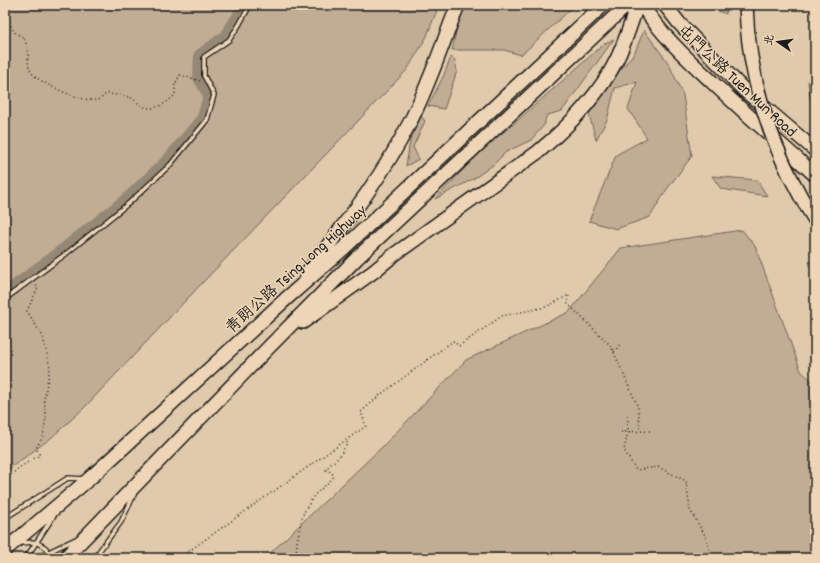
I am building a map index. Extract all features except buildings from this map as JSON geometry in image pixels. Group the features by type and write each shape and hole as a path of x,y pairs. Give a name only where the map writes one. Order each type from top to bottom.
{"highway":[{"path":"287,298 363,199 402,137 427,84 458,5"},
{"name":"青朗公路 Tsing Long Highway","path":"9,547 89,479 287,298 344,248 603,5"},
{"name":"青朗公路 Tsing Long Highway","path":"65,558 358,257 627,5"},
{"path":"269,347 373,272 395,254 452,215 560,134 594,96 612,67 631,26 637,5"},
{"name":"屯門公路 Tuen Mun Road","path":"642,5 665,35 694,66 742,111 815,175"},
{"name":"屯門公路 Tuen Mun Road","path":"665,5 679,23 743,89 815,150"},
{"path":"746,5 751,57 764,111 781,155 802,199 815,220"}],"lane":[{"path":"5,299 129,203 170,165 206,120 214,95 204,76 204,58 229,40 250,5"},
{"path":"5,518 68,478 89,479"},
{"path":"94,558 121,522 140,481"},
{"path":"26,558 64,501"},
{"path":"36,558 88,534"},
{"path":"9,547 36,542 46,548 47,553"}],"path":[{"path":"5,15 14,32 24,38 28,49 28,64 32,75 62,92 85,99 96,100 102,98 107,93 130,98 142,106 155,108 162,103 169,101 175,95 175,84 180,75 196,80"},
{"path":"5,480 20,467 40,455 36,448 43,437 46,417 44,399 50,368 43,337 27,311 38,288 31,280"},
{"path":"179,558 366,426 361,412 380,395 453,341 459,346 502,316 546,307 569,295 567,303 611,346 638,407 640,431"},
{"path":"614,352 621,343"},
{"path":"628,416 628,432 624,450 636,470 658,467 686,481 690,510 706,537 711,558"},
{"path":"621,432 652,431"},
{"path":"297,558 296,544 304,512 322,487 334,476 331,472 326,470 328,465 338,457 348,444 345,440"}],"shaded area":[{"path":"5,5 439,5 426,38 407,70 84,408 51,438 5,472"},
{"path":"465,5 575,5 521,55 504,50 452,50 459,19"},
{"path":"702,5 727,5 726,14"},
{"path":"644,30 669,64 683,95 692,156 667,189 650,217 616,229 589,221 616,155 647,138 628,109 637,82 615,88 607,120 596,140 589,114 614,78 635,52"},
{"path":"614,39 562,111 547,115 545,124 531,140 506,152 493,165 473,179 435,199 490,142 509,128 604,44"},
{"path":"451,57 455,60 457,71 444,109 428,106 443,77"},
{"path":"815,63 815,101 811,105 808,82"},
{"path":"421,116 425,121 413,147 419,159 406,166 410,141"},
{"path":"712,176 757,180 767,196 721,189"},
{"path":"742,230 755,246 801,371 815,384 815,558 265,558 383,446 466,360 569,312 621,248"}],"waterway":[{"path":"5,291 125,198 165,160 201,117 207,96 197,78 198,54 224,35 243,5"}]}
